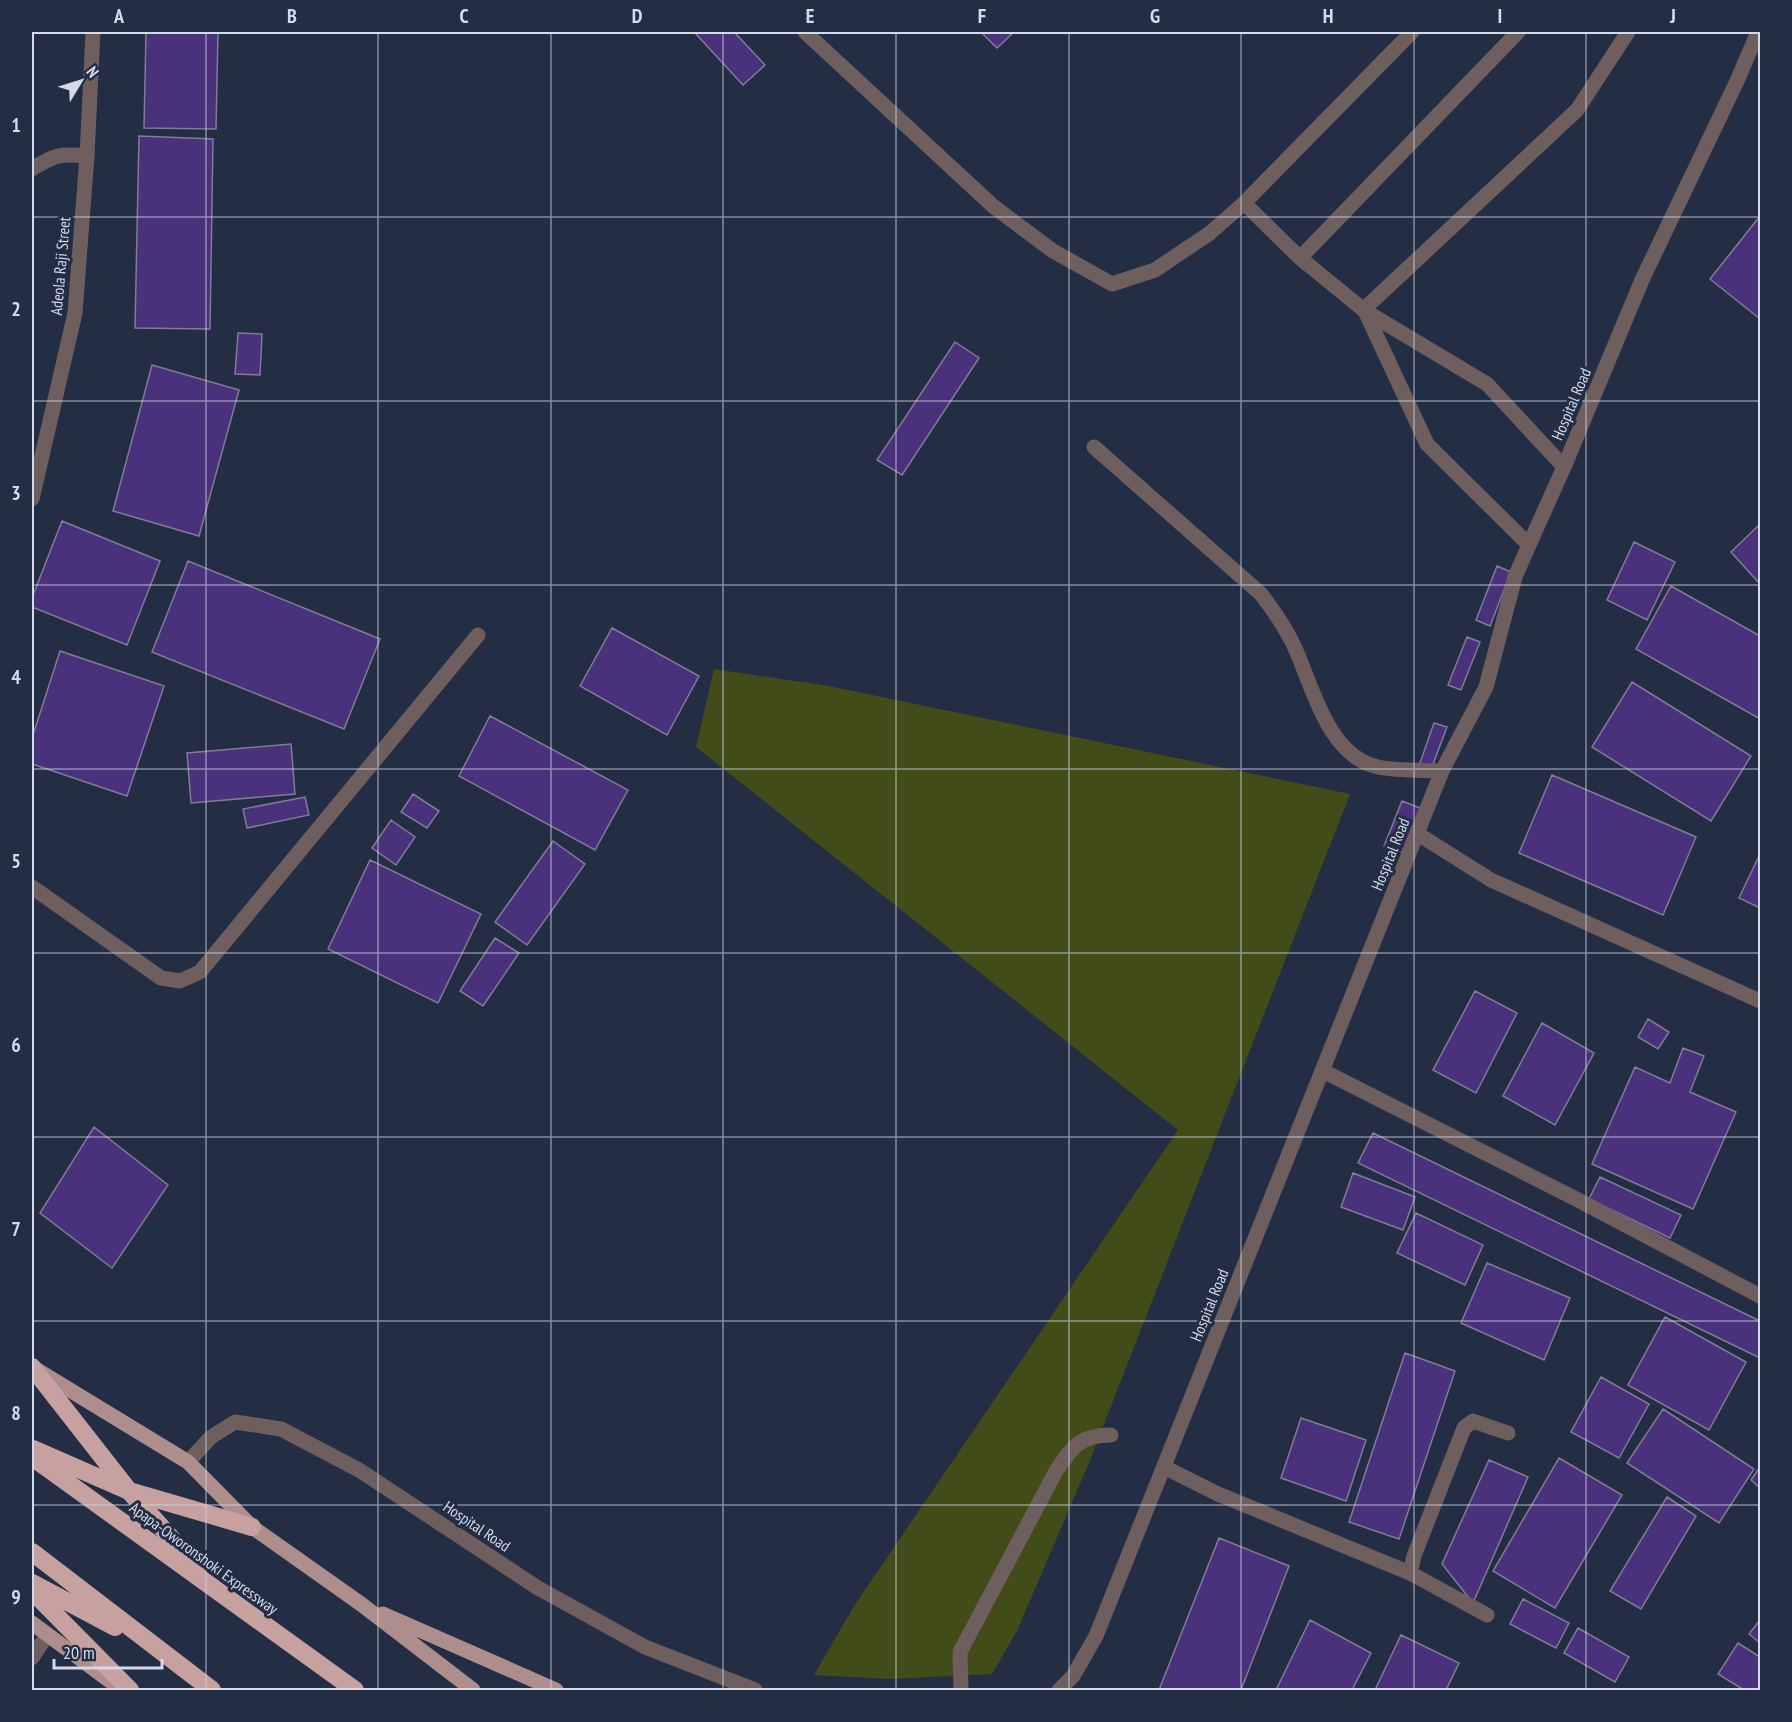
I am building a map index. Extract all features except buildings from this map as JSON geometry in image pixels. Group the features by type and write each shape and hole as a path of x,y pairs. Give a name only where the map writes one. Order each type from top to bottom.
{"highway":[{"path":"32,1367 129,1491 221,1594"},
{"path":"32,1448 129,1491 252,1527"},
{"name":"Apapa-Oworonshoki Expressway","path":"32,1457 355,1690"},
{"path":"32,1552 212,1690"},
{"path":"32,1583 159,1650"},
{"path":"32,1591 130,1690"}],"main road":[{"path":"32,1367 188,1462 252,1527 361,1604 473,1690"},
{"path":"361,1604 556,1690"},
{"path":"32,1623 122,1690"}],"street":[{"name":"Adeola Raji Street","path":"32,499 75,313 87,156 93,32"},
{"path":"805,32 993,206 1053,251 1112,284 1155,270 1210,233 1244,203 1412,32"},
{"path":"1300,258 1518,32"},
{"path":"1364,310 1577,110 1628,32"},
{"name":"Hospital Road","path":"1059,1690 1073,1676 1096,1636 1442,771 1486,687 1515,577 1564,467 1642,280 1758,32"},
{"path":"32,169 65,153 87,156"},
{"path":"1244,203 1300,258 1364,310 1487,384 1564,467"},
{"path":"1364,310 1427,444 1529,545"},
{"path":"1094,447 1261,594 1275,611 1287,633 1319,707 1340,744 1358,758 1377,766 1442,771"},
{"path":"32,887 161,978 180,981 200,972 478,635"},
{"path":"1418,834 1491,880 1761,1001"},
{"path":"1323,1071 1761,1296"},
{"path":"1410,1573 1414,1556 1464,1428 1473,1420 1508,1433"},
{"name":"Hospital Road","path":"188,1462 211,1437 235,1422 281,1429 359,1470 538,1588 645,1647 755,1690"},
{"path":"961,1690 960,1652 1056,1471 1072,1448 1093,1435 1111,1435"},
{"path":"1164,1467 1218,1494 1410,1573 1487,1615"},
{"path":"32,1658 47,1635"}],"green space":[{"path":"714,669 829,686 1350,794 1090,1460 1017,1631 992,1674 890,1679 814,1675 854,1606 1178,1130 696,747"}]}
